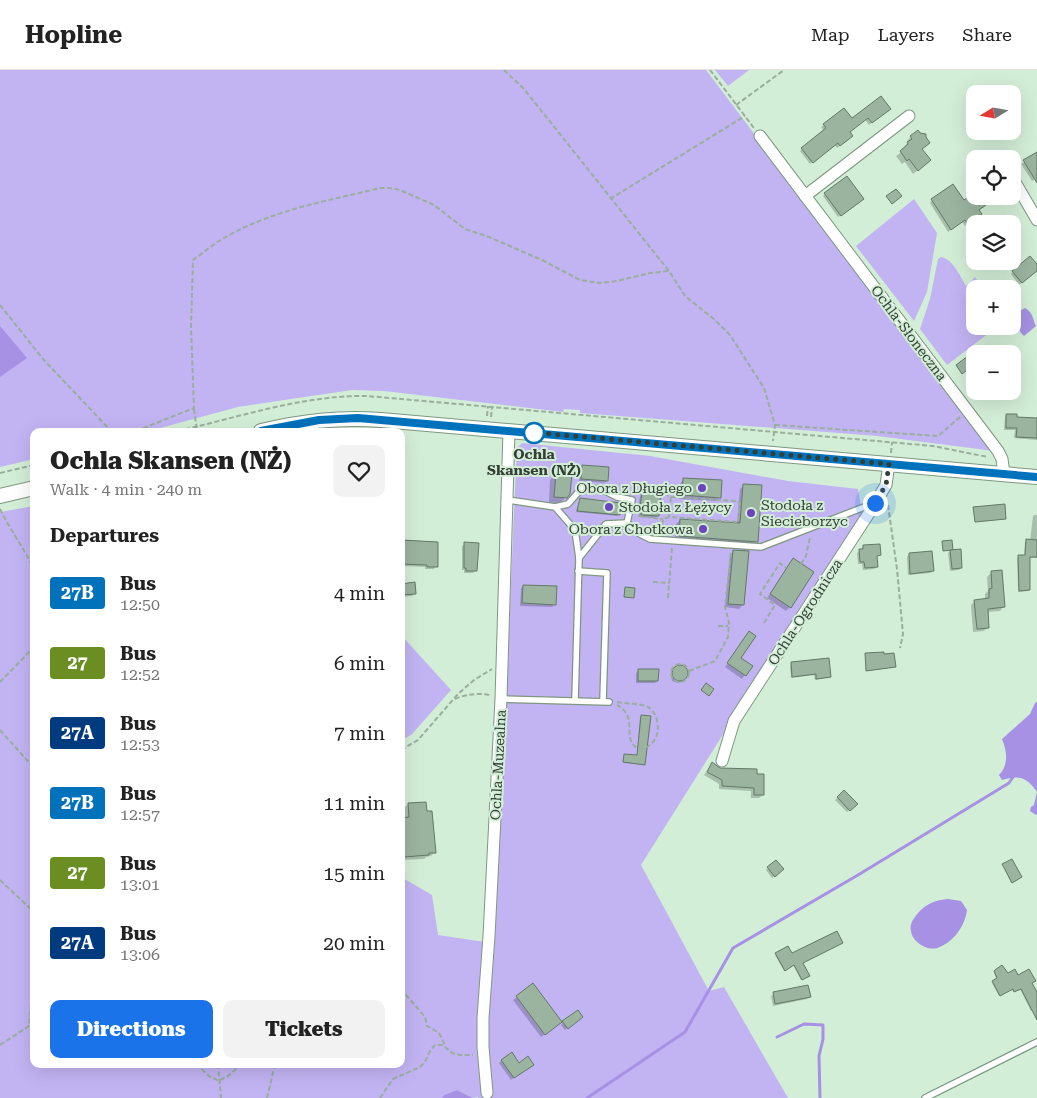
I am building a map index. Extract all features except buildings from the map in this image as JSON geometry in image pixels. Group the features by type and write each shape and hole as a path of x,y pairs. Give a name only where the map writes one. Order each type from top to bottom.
{"street":[{"path":"805,196 910,116"},
{"name":"Ochla-Słoneczna","path":"760,136 1000,454 1004,474"},
{"path":"1021,192 1037,220"},
{"path":"275,428 335,418 381,420 1037,477"},
{"name":"Ochla-Muzealna","path":"488,1095 483,1054 483,1018 501,699 509,431"},
{"name":"Ochla-Ogrodnicza","path":"722,761 734,721 886,485 889,464"},
{"path":"0,496 30,489"}],"lane":[{"path":"508,500 555,507 568,504 582,488 602,489 617,497 632,500 627,523"},
{"path":"578,558 606,524 627,523 650,539 761,547 875,503"},
{"path":"555,507 575,530 578,558 576,700"},
{"path":"501,699 608,702 607,573 578,572"},
{"path":"925,1098 1037,1042"}],"path":[{"path":"504,70 524,89 669,271 685,296 715,320 730,335 764,388 775,426 774,432"},
{"path":"710,70 760,136"},
{"path":"736,104 784,70"},
{"path":"610,198 745,116"},
{"path":"197,428 194,408 191,326 193,260 223,238 264,218 380,188 390,188 400,190 434,205 465,229 506,244 580,280 600,283 669,271"},
{"path":"0,304 43,359 109,428"},
{"path":"486,422 488,406"},
{"path":"492,407 933,446 982,456"},
{"path":"144,428 194,408"},
{"path":"775,426 938,436 968,410"},
{"path":"0,473 30,466"},
{"path":"629,516 738,522 740,503 737,501 671,497 668,496 664,486 633,483"},
{"path":"886,485 903,634 900,648"},
{"path":"669,517 671,497"},
{"path":"0,509 30,560"},
{"path":"660,540 663,519"},
{"path":"801,564 806,556 812,527"},
{"path":"668,598 673,541"},
{"path":"689,671 715,661 726,644 729,626 725,606 732,545"},
{"path":"764,623 775,605 760,594 780,563 786,568"},
{"path":"653,582 669,583"},
{"path":"718,626 729,626"},
{"path":"0,682 30,651"},
{"path":"683,665 689,671 688,678 684,681 678,681 672,677 672,670 676,666 683,665"},
{"path":"405,748 418,740 453,700 474,680 494,668"},
{"path":"453,700 460,696 481,693 501,699"},
{"path":"608,702 648,707 654,713 657,720 655,741 648,747 639,749 633,746 630,740 626,712 608,702"},
{"path":"0,730 30,764"},
{"path":"0,880 30,908"},
{"path":"405,994 425,1017 427,1026 439,1033 449,1052 460,1056 483,1054"},
{"path":"0,1046 29,1026 30,1015"},
{"path":"380,1098 393,1080 420,1067 435,1045 446,1047"},
{"path":"200,1068 209,1076 219,1081"},
{"path":"218,1068 220,1098"},
{"path":"219,1081 237,1068"},
{"path":"267,1098 274,1068"}],"shaded area":[{"path":"0,70 706,70 994,451 877,436 580,413 580,410 564,409 563,412 384,391 352,390 238,407 160,428 30,428 30,460 0,467"},
{"path":"715,70 749,70 728,86"},
{"path":"914,199 937,233 927,292 914,321 856,246"},
{"path":"941,257 945,258 953,264 966,286 966,335 986,335 973,345 966,345 966,350 947,365 920,329 930,299 938,259"},
{"path":"1025,308 1028,310 1036,326 1024,336 1021,333 1021,310"},
{"path":"0,326 27,358 0,377"},
{"path":"522,443 650,456 788,481 858,489 862,513 641,865 709,991 724,987 788,1098 473,1098 457,1090 444,1095 442,1098 0,1098 0,512 30,507 30,1068 405,1068 405,879 432,895 438,935 485,942 500,814 504,802 501,797 517,448"},
{"path":"405,639 451,690 412,734 405,738"},
{"path":"1037,702 1037,792 1030,783 1022,778 1002,780 999,775 1006,762 1002,739 1030,714"},
{"path":"1037,792 1036,815 1030,811 1034,805"},
{"path":"948,899 961,901 967,910 961,928 943,946 933,949 924,947 912,935 912,921 928,904"},
{"path":"457,1090 473,1098 442,1098 444,1095"}],"waterway":[{"path":"587,1098 685,1032 733,948 1009,783 1013,777"},
{"path":"777,1037 804,1024 823,1025 823,1039 819,1056 820,1098"}],"bus line":[{"name":"27B","path":"275,428 335,418 358,418 1037,477"}],"place":[{"name":"Ochla Skansen (NŻ)","path":"534,433"},
{"name":"Obora z Długiego","path":"702,488"},
{"name":"Stodoła z Łężycy","path":"609,507"},
{"name":"Stodoła z Siecieborzyc","path":"751,513"},
{"name":"Obora z Chotkowa","path":"703,529"}],"route":[{"path":"534,433 528,432 889,464 886,485 875,503"}]}
